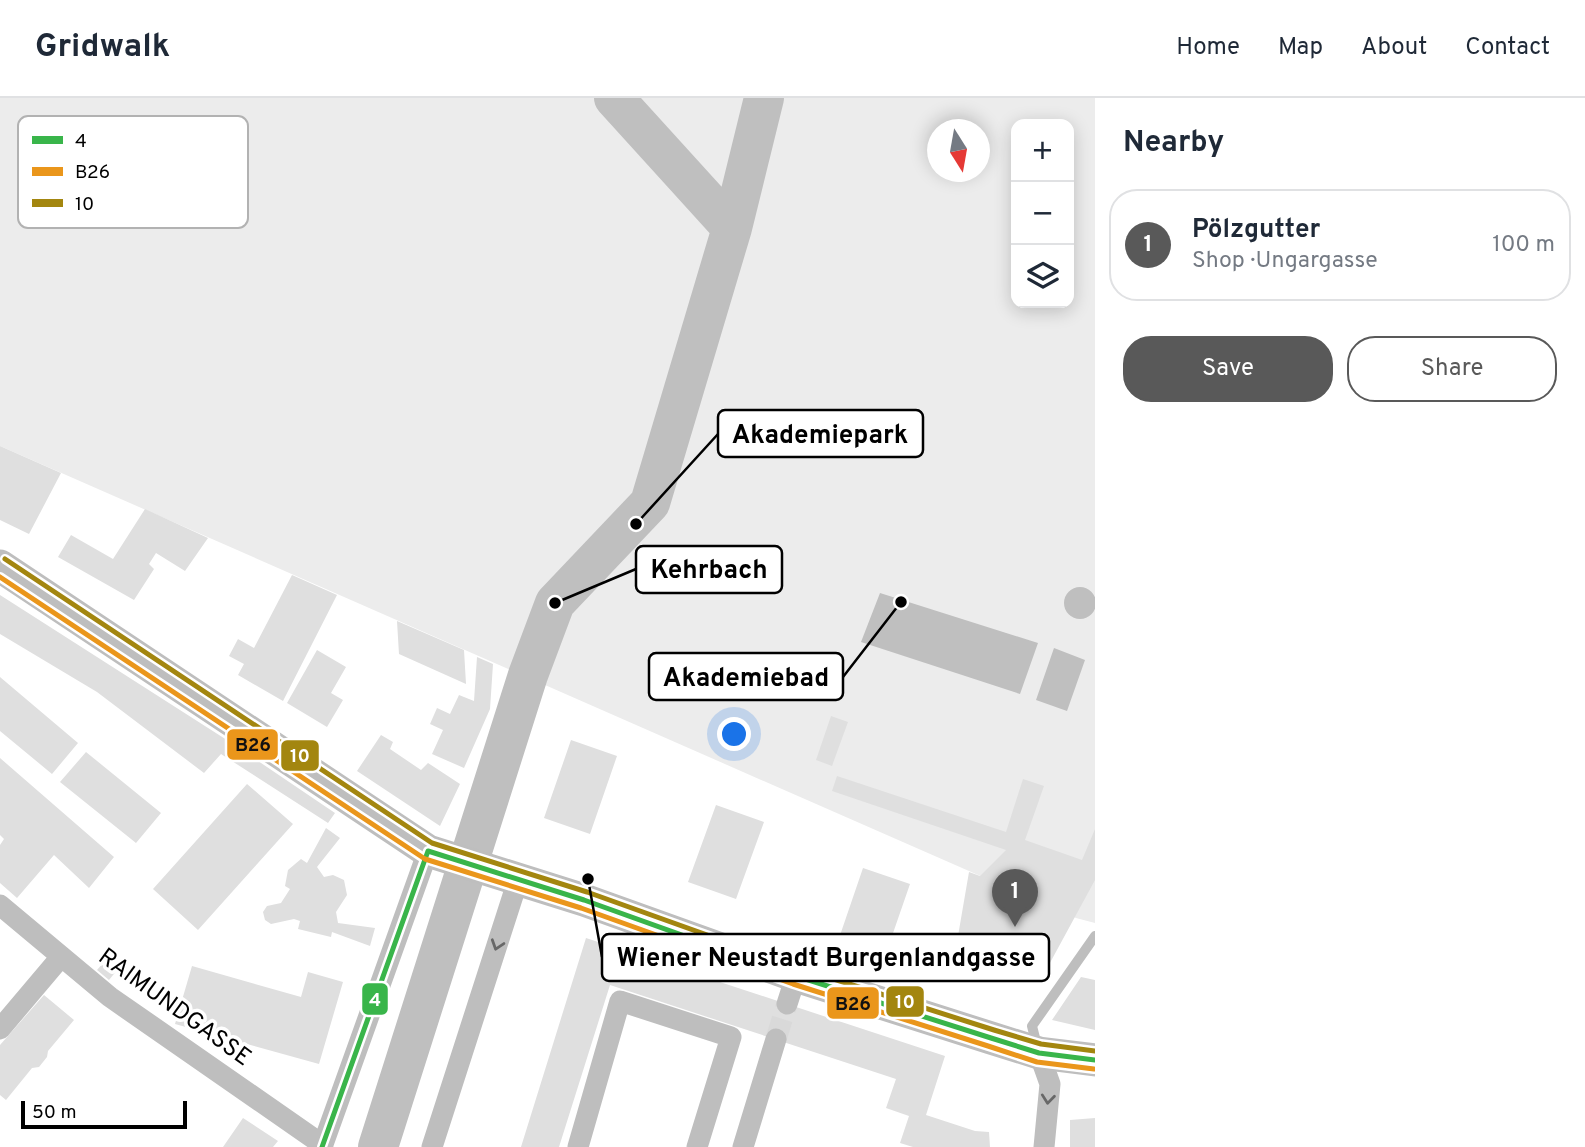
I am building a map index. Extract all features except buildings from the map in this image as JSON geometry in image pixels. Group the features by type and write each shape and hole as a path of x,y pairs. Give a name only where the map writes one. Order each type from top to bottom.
{"main road":[{"path":"0,566 454,860 584,900 792,990 1039,1053 1095,1060"}],"street":[{"path":"323,1146 454,860"},
{"path":"432,1147 518,880"},
{"name":"RAIMUNDGASSE","path":"0,905 60,958 110,997 323,1146"},
{"path":"0,1029 60,958"},
{"path":"578,1147 620,1001 731,1037 697,1147"},
{"path":"743,1147 776,1039"},
{"path":"1039,1053 1050,1084 1044,1147"}],"lane":[{"path":"1039,1053 1032,1026 1095,936"}],"shaded area":[{"path":"0,98 1095,98 1095,923 1076,918 0,446"},
{"path":"1080,587 1092,591 1096,603 1092,615 1080,619 1068,615 1064,603 1068,591"},
{"path":"880,593 1038,643 1020,694 861,642"},
{"path":"1054,648 1085,660 1067,711 1036,700"}],"waterway":[{"path":"614,98 732,228"},
{"path":"378,1147 528,675 555,603 650,503 732,228 764,98"}],"tunnel":[{"path":"776,1039 787,1004"}],"transit line":[{"name":"10","path":"5,559 432,843 587,892 799,968 994,1030 1041,1044 1095,1051"},
{"name":"B26","path":"0,577 425,859 581,908 793,984 1037,1062 1094,1069"},
{"name":"4","path":"428,851 584,900 796,976 991,1038 1039,1053 1095,1060"},
{"name":"4","path":"322,1147 428,851"}],"place":[{"name":"Akademiepark","path":"636,524"},
{"name":"Akademiebad","path":"901,602"},
{"name":"Kehrbach","path":"555,603"},
{"name":"Wiener Neustadt Burgenlandgasse","path":"588,879"},
{"name":"Pölzgutter","path":"1015,927"}]}
